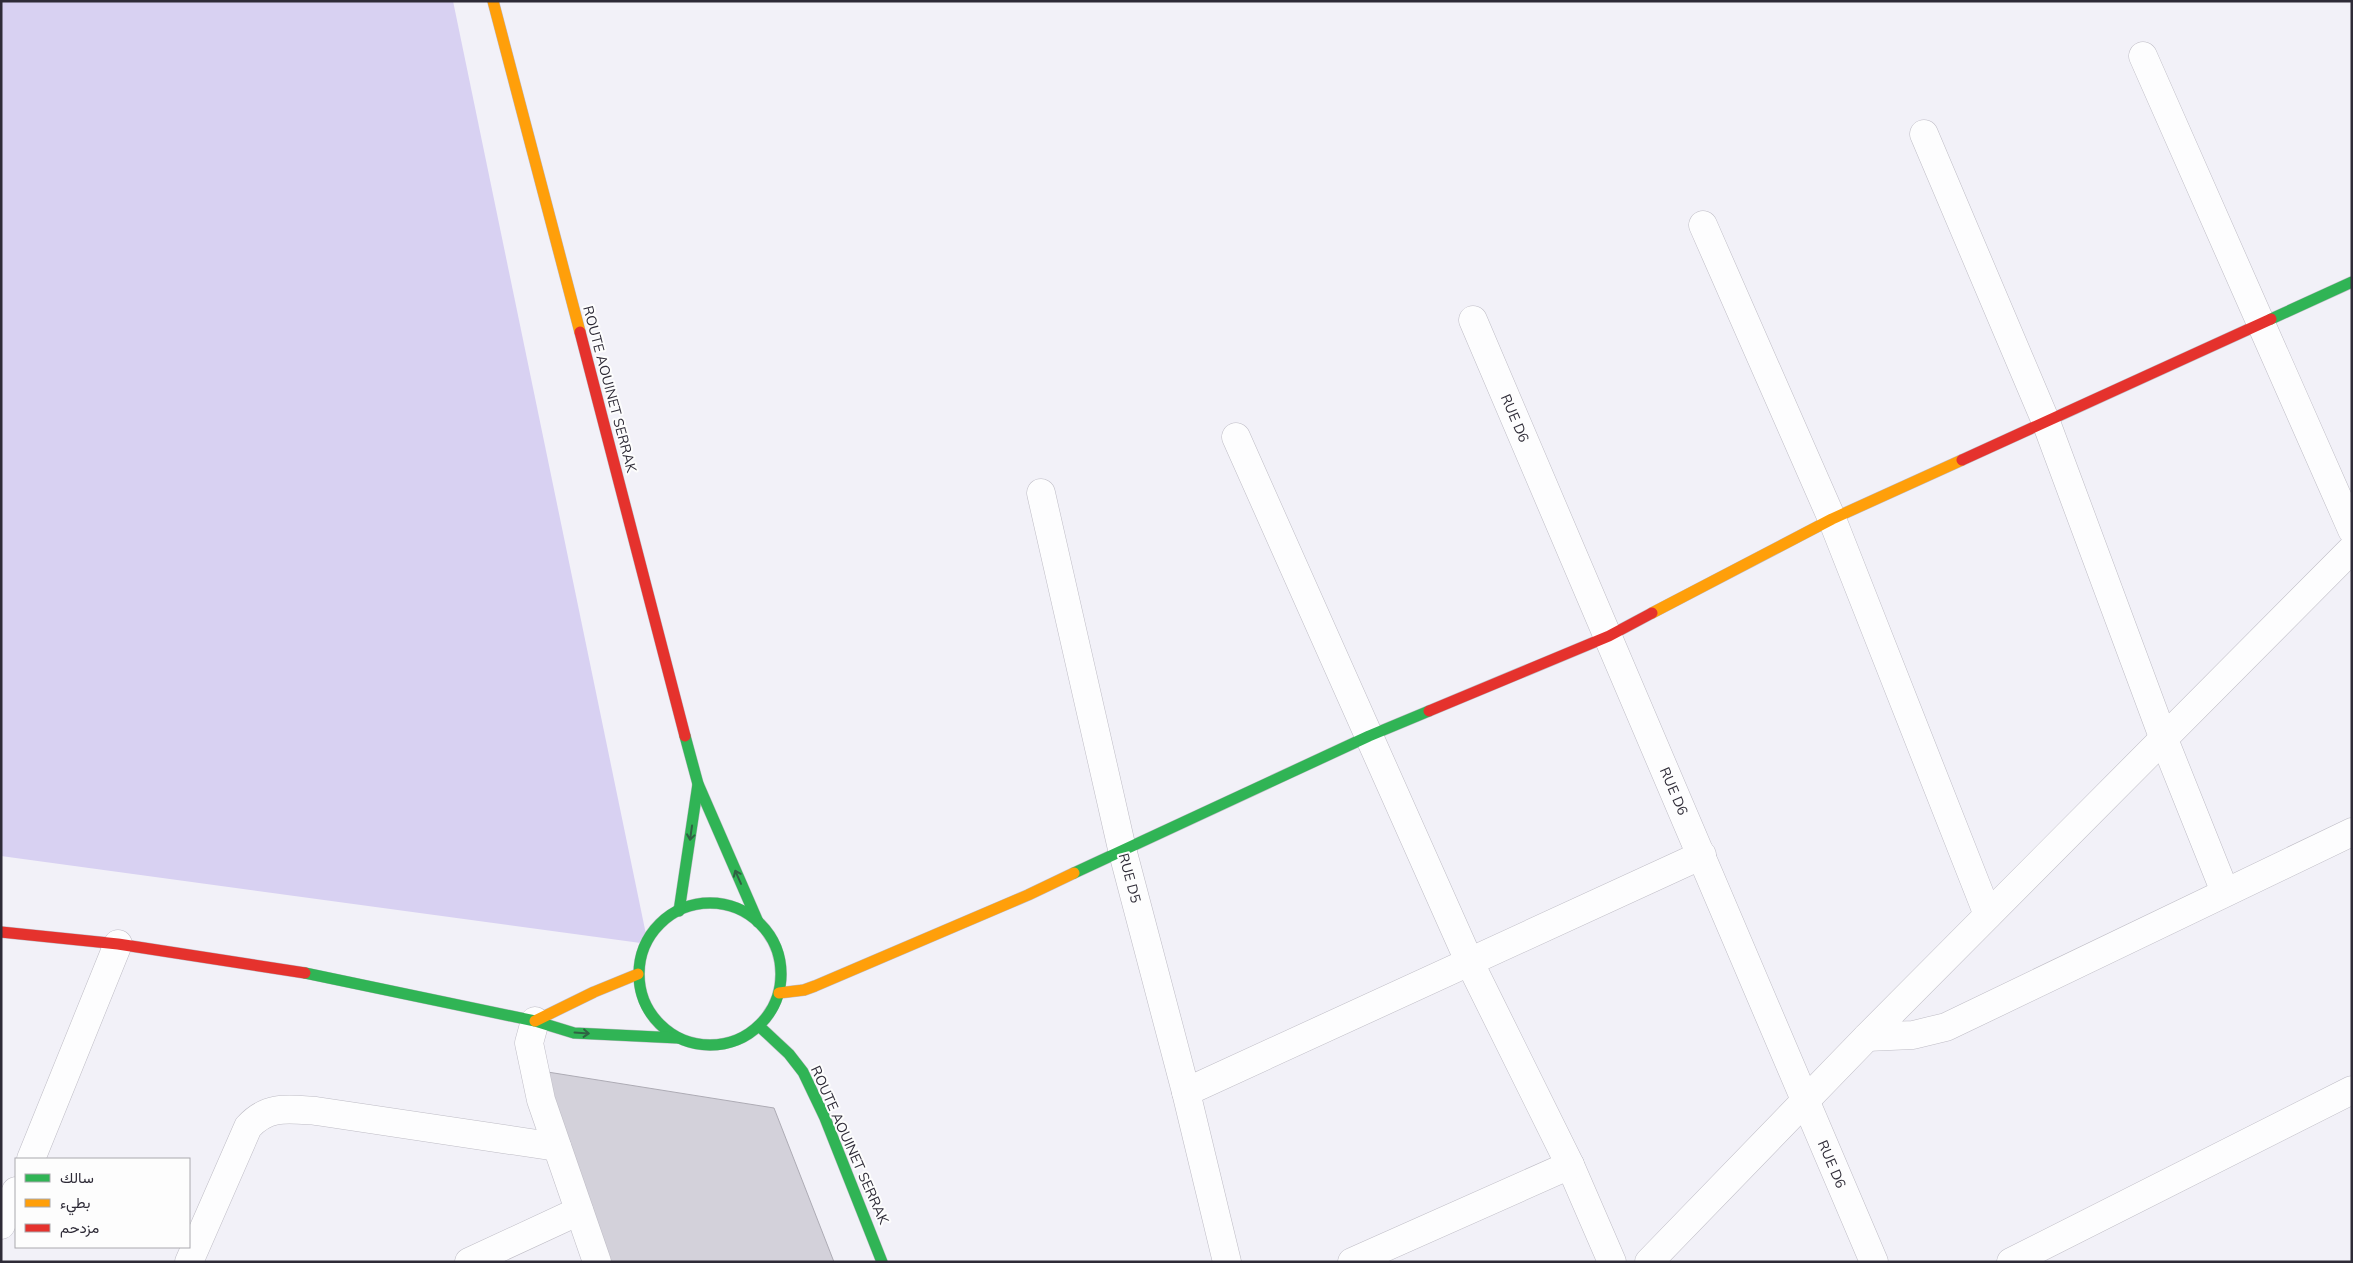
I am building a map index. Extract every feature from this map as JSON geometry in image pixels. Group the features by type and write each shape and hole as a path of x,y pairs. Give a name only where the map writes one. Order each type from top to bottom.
{"street":[{"name":"ROUTE AOUINET SERRAK","path":"493,1 698,784 758,922"},
{"path":"2143,56 2352,530"},
{"path":"1924,134 2046,422 2163,737 2225,892"},
{"path":"1703,225 1832,519 1988,915"},
{"path":"779,993 804,990 815,986 1028,895 1122,849 1368,736 1609,636 1832,519 2352,282"},
{"name":"RUE D6","path":"1473,320 1874,1262"},
{"path":"1236,437 1469,961 1570,1165 1612,1262"},
{"name":"RUE D5","path":"1041,492 1122,849 1186,1092 1227,1262"},
{"path":"1649,1262 1867,1037 2163,737 2352,549"},
{"name":"ROUTE AOUINET SERRAK","path":"679,911 698,784"},
{"path":"1867,1037 1913,1035 1946,1027 2352,832"},
{"path":"1186,1092 1702,855"},
{"path":"696,905 734,907 758,922 770,937 778,954 781,973 779,993 771,1011 759,1026 745,1036 729,1043 711,1046 694,1044 678,1038 664,1029 652,1016 638,974 644,947 651,934 660,924 679,911 696,905"},
{"path":"1,932 118,944 283,969 535,1021 574,1033 678,1038"},
{"path":"31,1158 118,944"},
{"path":"597,1262 557,1147 534,1072 529,1043 535,1021 594,992 638,974"},
{"name":"ROUTE AOUINET SERRAK","path":"759,1026 789,1054 803,1072 825,1118 882,1262"},
{"path":"2011,1262 2352,1090"},
{"path":"189,1262 248,1126 265,1112 291,1109 316,1111 557,1147"},
{"path":"1352,1262 1570,1165"},
{"path":"1,1225 15,1193"},
{"path":"469,1262 579,1211"}],"shaded area":[{"path":"1,1 453,1 648,944 1,856"}],"building":[{"path":"535,1070 774,1108 834,1262 609,1262"}],"traffic: fast":[{"path":"2271,319 2352,282"},
{"path":"1074,873 1369,736 1429,711"},
{"path":"685,736 698,784 758,922"},
{"path":"679,911 698,784"},
{"path":"710,903 737,909 749,915 760,924 769,935 775,947 781,974 775,1001 769,1013 760,1024 749,1033 737,1039 710,1045 683,1039 671,1033 660,1024 651,1013 645,1001 639,974 645,947 651,935 660,924 671,915 683,909 710,903"},
{"path":"305,973 535,1021 574,1033 678,1038"},
{"path":"759,1026 789,1054 803,1072 825,1118 882,1262"}],"traffic: slow":[{"path":"493,1 580,332"},
{"path":"1652,613 1832,519 1962,460"},
{"path":"779,993 804,990 815,986 1028,895 1074,873"},
{"path":"535,1021 594,992 638,974"}],"traffic: jam":[{"path":"1962,460 2271,319"},
{"path":"580,332 685,736"},
{"path":"1429,711 1609,636 1652,613"},
{"path":"1,932 118,944 305,973"}]}
